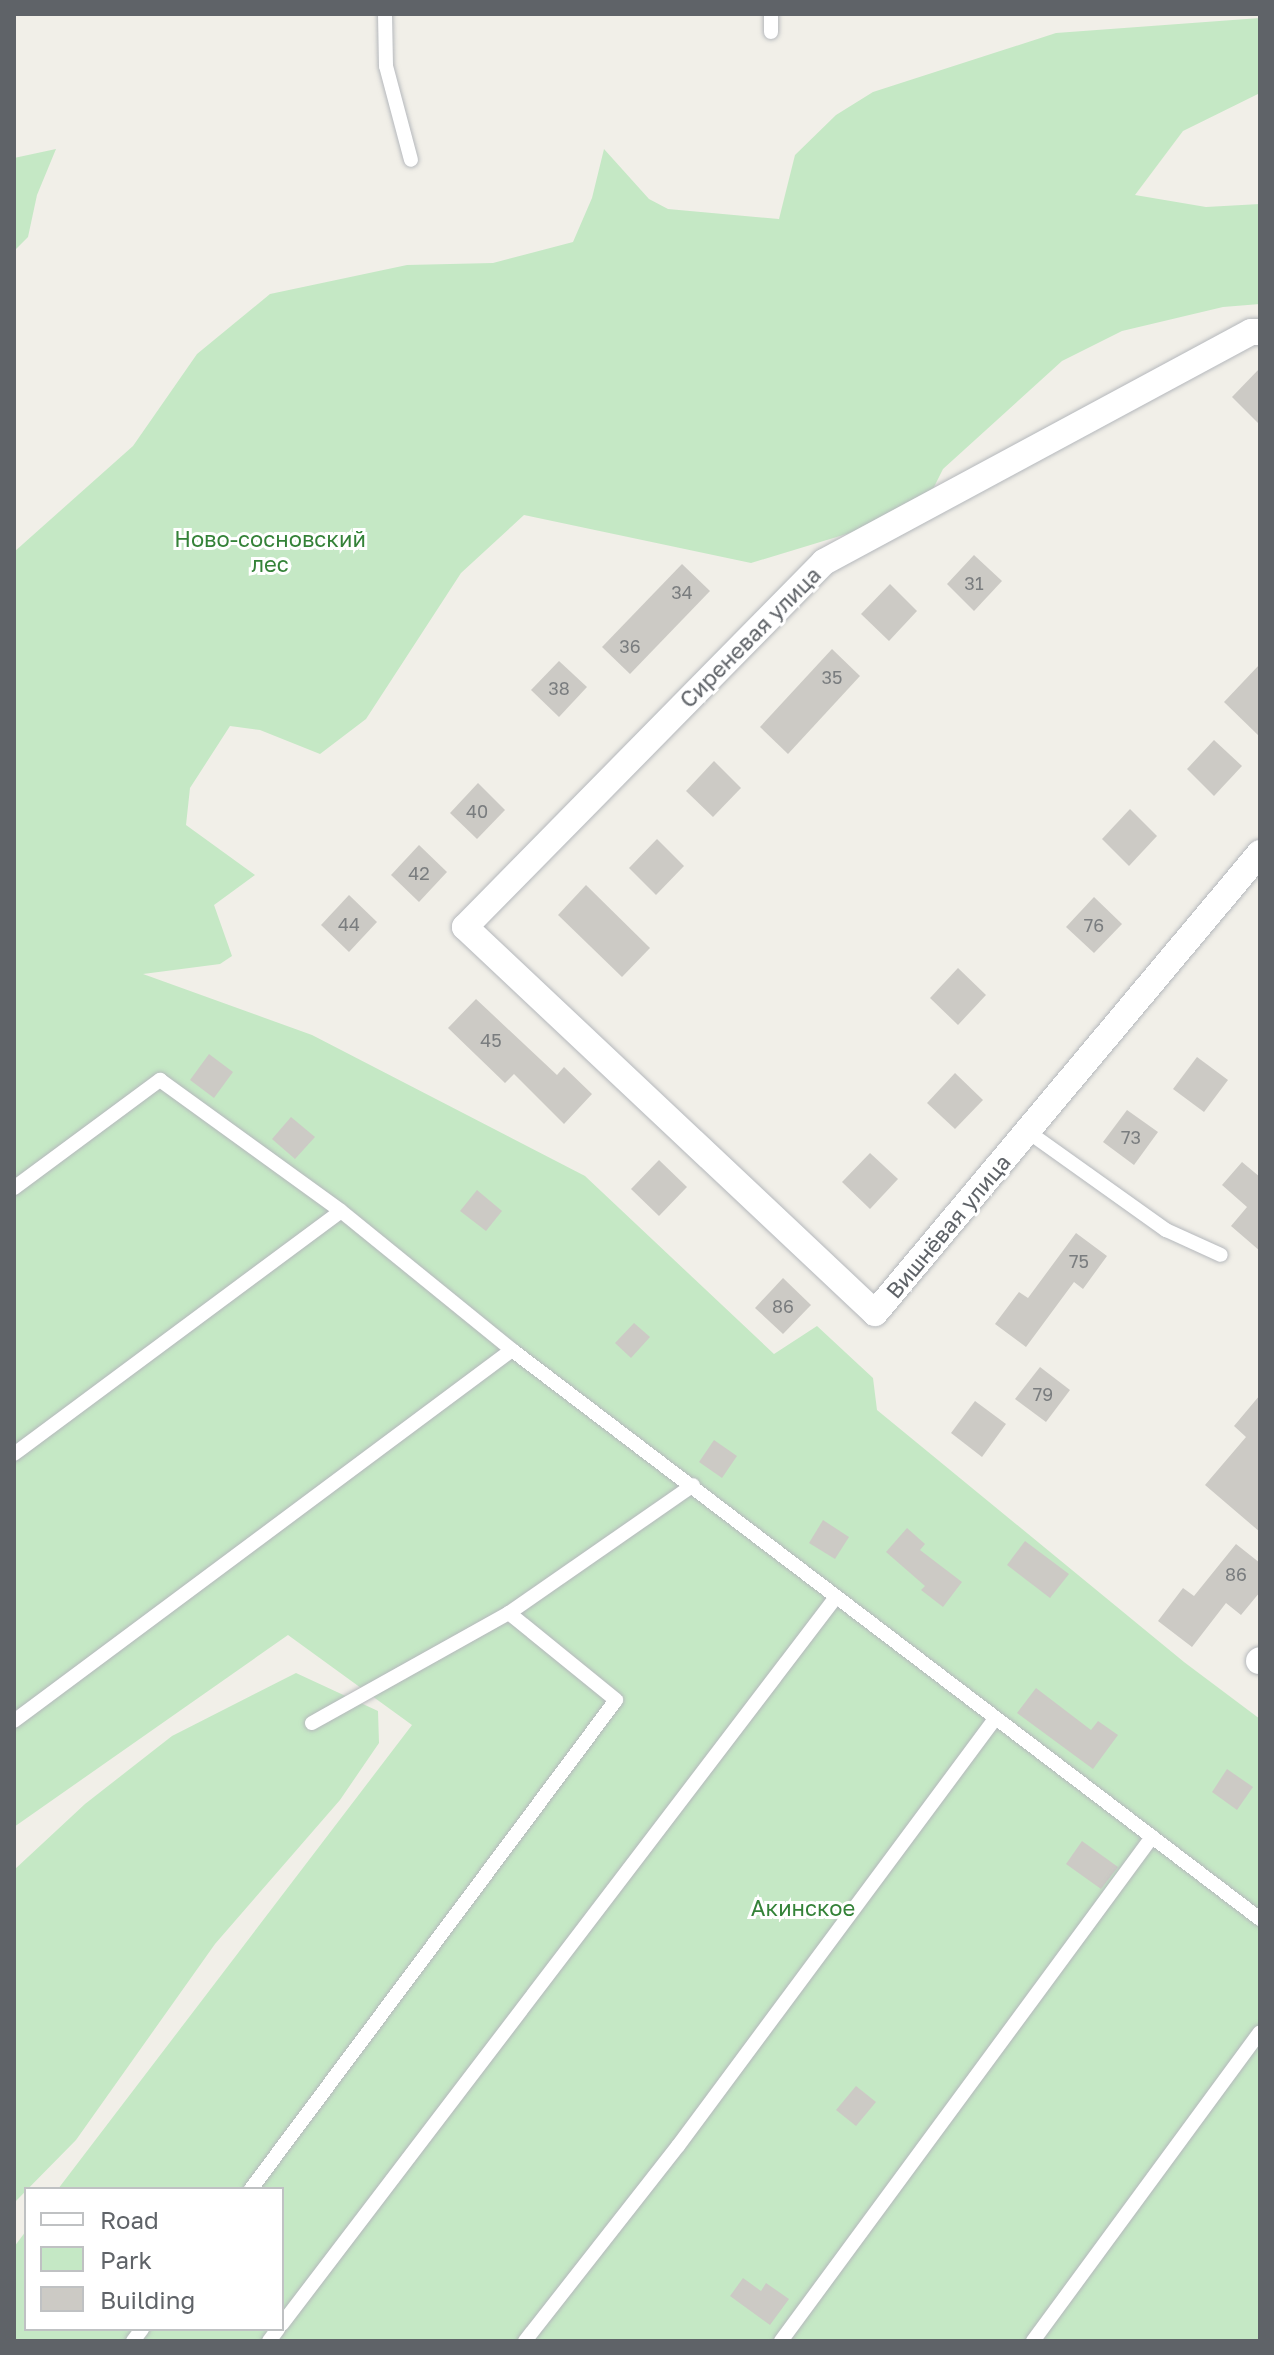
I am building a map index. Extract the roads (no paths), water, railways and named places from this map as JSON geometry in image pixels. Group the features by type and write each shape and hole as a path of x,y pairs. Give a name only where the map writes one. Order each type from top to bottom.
{"street":[{"name":"Сиреневая улица","path":"465,927 824,562 1251,332 1260,332"},
{"name":"Вишнёвая улица","path":"465,927 875,1313 1260,853"}],"lane":[{"path":"385,14 386,66 411,160"},
{"path":"771,14 771,32"},
{"path":"14,1188 160,1080 341,1211 512,1350 693,1485 994,1720 1260,1919"},
{"path":"1027,1131 1166,1230 1221,1255"},
{"path":"14,1454 341,1211"},
{"path":"14,1721 512,1350"},
{"path":"312,1723 509,1613 693,1485"},
{"path":"284,2321 836,1597"},
{"path":"252,2187 616,1700 509,1613"},
{"path":"525,2341 678,2146 994,1720"},
{"path":"781,2341 1152,1837"},
{"path":"1033,2341 1260,2032"}],"park label":[{"name":"Ново-сосновский лес","path":"270,550"},
{"name":"Акинское","path":"803,1908"}]}
